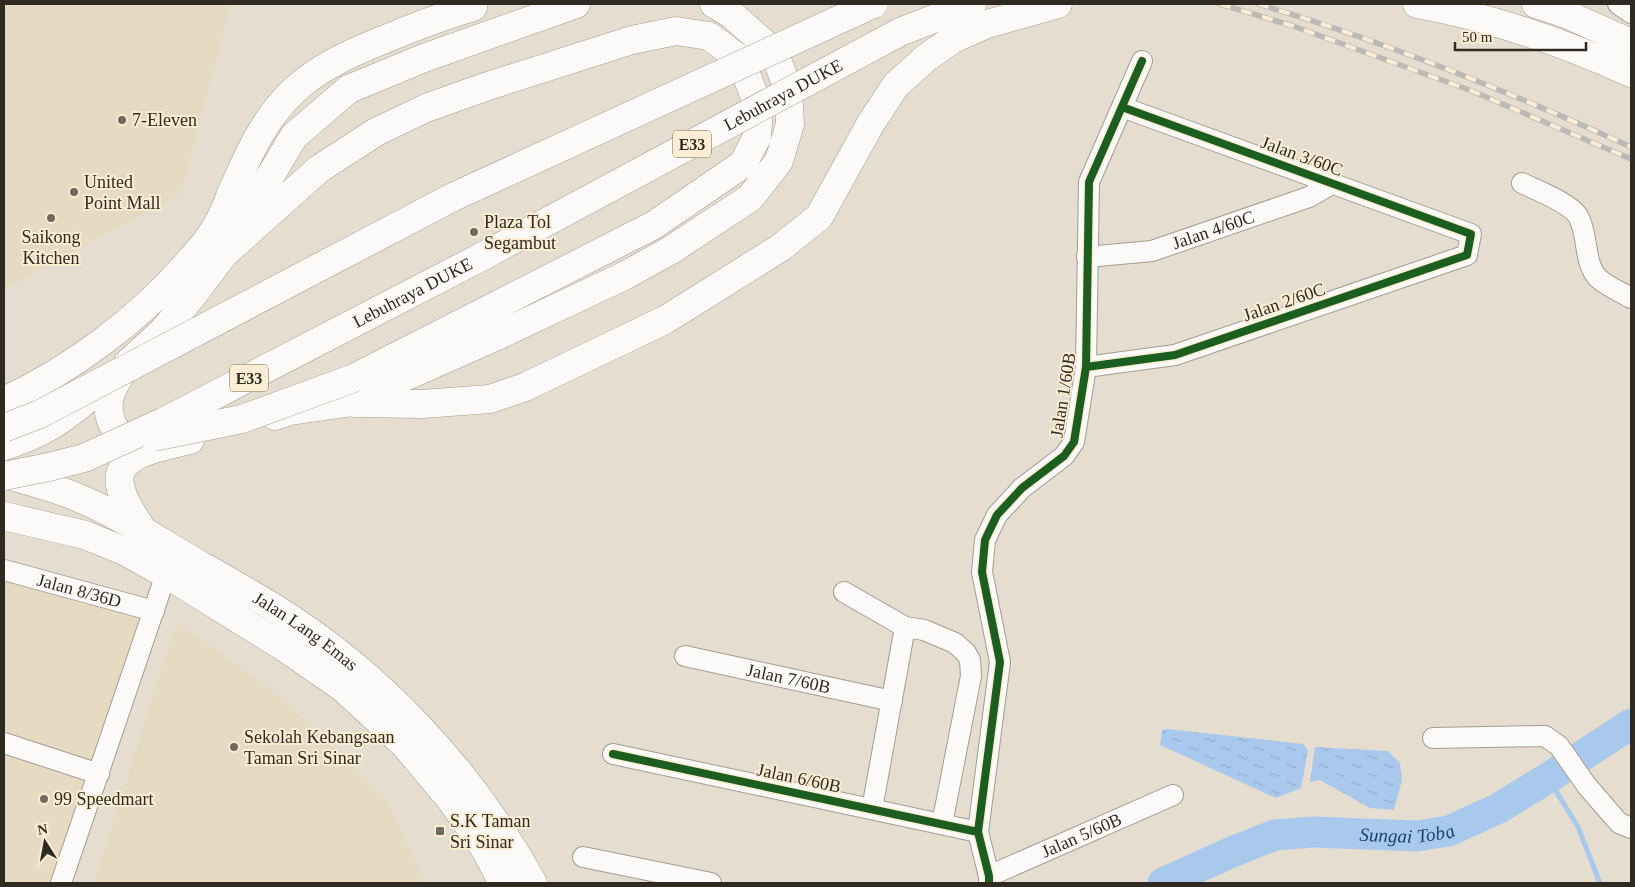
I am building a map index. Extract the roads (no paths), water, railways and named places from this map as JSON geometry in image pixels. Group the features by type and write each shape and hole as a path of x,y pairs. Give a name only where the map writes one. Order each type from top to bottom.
{"main road":[{"path":"162,448 134,445 114,428 110,415 109,399 112,390 121,372 172,320 224,254 294,136 349,89 424,58 576,4"},
{"path":"142,529 126,502 119,484 120,472 125,464 136,455 290,411 350,391 497,336 624,276 671,250 750,198 779,161 790,124 788,89 774,52 731,14 714,4"},
{"path":"4,428 40,414 452,196 873,4"},
{"name":"Lebuhraya DUKE","path":"4,475 49,467 84,458 165,421 476,260 900,32 972,4"},
{"path":"350,391 422,404 490,399 525,387 665,320 780,248 819,217 871,123 896,85 926,58 953,39 987,24 1058,4"},
{"path":"1417,4 1485,20 1548,40 1631,73"},
{"path":"1536,4 1566,14 1631,43"},
{"path":"4,401 76,360 125,324 174,280 217,226 253,144 272,115 298,86 322,69 352,52 438,18 473,7"},
{"path":"84,458 150,438 242,419 350,391 654,225 743,164 756,137 759,109 741,60 709,36 676,31 632,40 435,105 376,132 319,168 224,254"},
{"path":"4,446 28,439 56,424 81,405 134,358"},
{"name":"Jalan Lang Emas","path":"4,475 69,494 142,529 272,606 346,659 411,718 443,752 473,788 517,854 533,883"},
{"name":"Jalan Lang Emas","path":"4,516 85,535 124,551 166,574 284,647 343,688 405,745 451,800 485,850 503,883"}],"street":[{"path":"1618,4 1631,13"},
{"name":"Jalan 1/60B","path":"989,880 978,832 1000,662 982,572 985,540 997,515 1022,488 1064,456 1074,442 1086,367 1089,182 1142,61"},
{"name":"Jalan 3/60C","path":"1122,107 1471,234"},
{"name":"Jalan 4/60C","path":"1087,257 1152,251 1309,197 1333,183"},
{"path":"1522,183 1568,206 1578,215 1586,238 1591,268 1599,279 1631,298"},
{"name":"Jalan 2/60C","path":"1086,367 1175,355 1458,259 1467,255 1471,234"},
{"name":"Jalan 8/36D","path":"4,570 154,611"},
{"path":"61,883 166,574"},
{"path":"844,592 905,627 924,630 955,643 966,652 970,660 971,676 942,824"},
{"path":"872,809 905,627"},
{"name":"Jalan 7/60B","path":"685,656 892,701"},
{"path":"970,660 1000,662"},
{"path":"1433,738 1545,736 1559,746 1587,786 1619,823 1631,828"},
{"path":"4,743 98,774"},
{"name":"Jalan 6/60B","path":"613,754 978,832"},
{"name":"Jalan 5/60B","path":"989,880 1173,794"},
{"path":"583,857 711,883"}],"water":[{"path":"1162,730 1303,744 1308,750 1301,788 1276,798 1160,745"},
{"path":"1315,747 1388,751 1400,763 1402,780 1394,810 1370,808 1320,780 1310,782"}],"waterway":[{"name":"Sungai Toba","path":"1163,883 1275,835 1313,832 1416,836 1449,831 1499,808 1631,724"},
{"path":"1548,778 1578,827 1600,883"}],"railway":[{"path":"1220,4 1293,26 1472,91 1631,159"},
{"path":"1258,4 1400,51 1447,69 1631,147"}],"place":[{"name":"7-Eleven","path":"122,120"},
{"name":"United Point Mall","path":"74,192"},
{"name":"Saikong Kitchen","path":"51,218"},
{"name":"Plaza Tol Segambut","path":"474,232"},
{"name":"Sekolah Kebangsaan Taman Sri Sinar","path":"234,747"},
{"name":"99 Speedmart","path":"44,799"},
{"name":"S.K Taman Sri Sinar","path":"440,831"}]}
